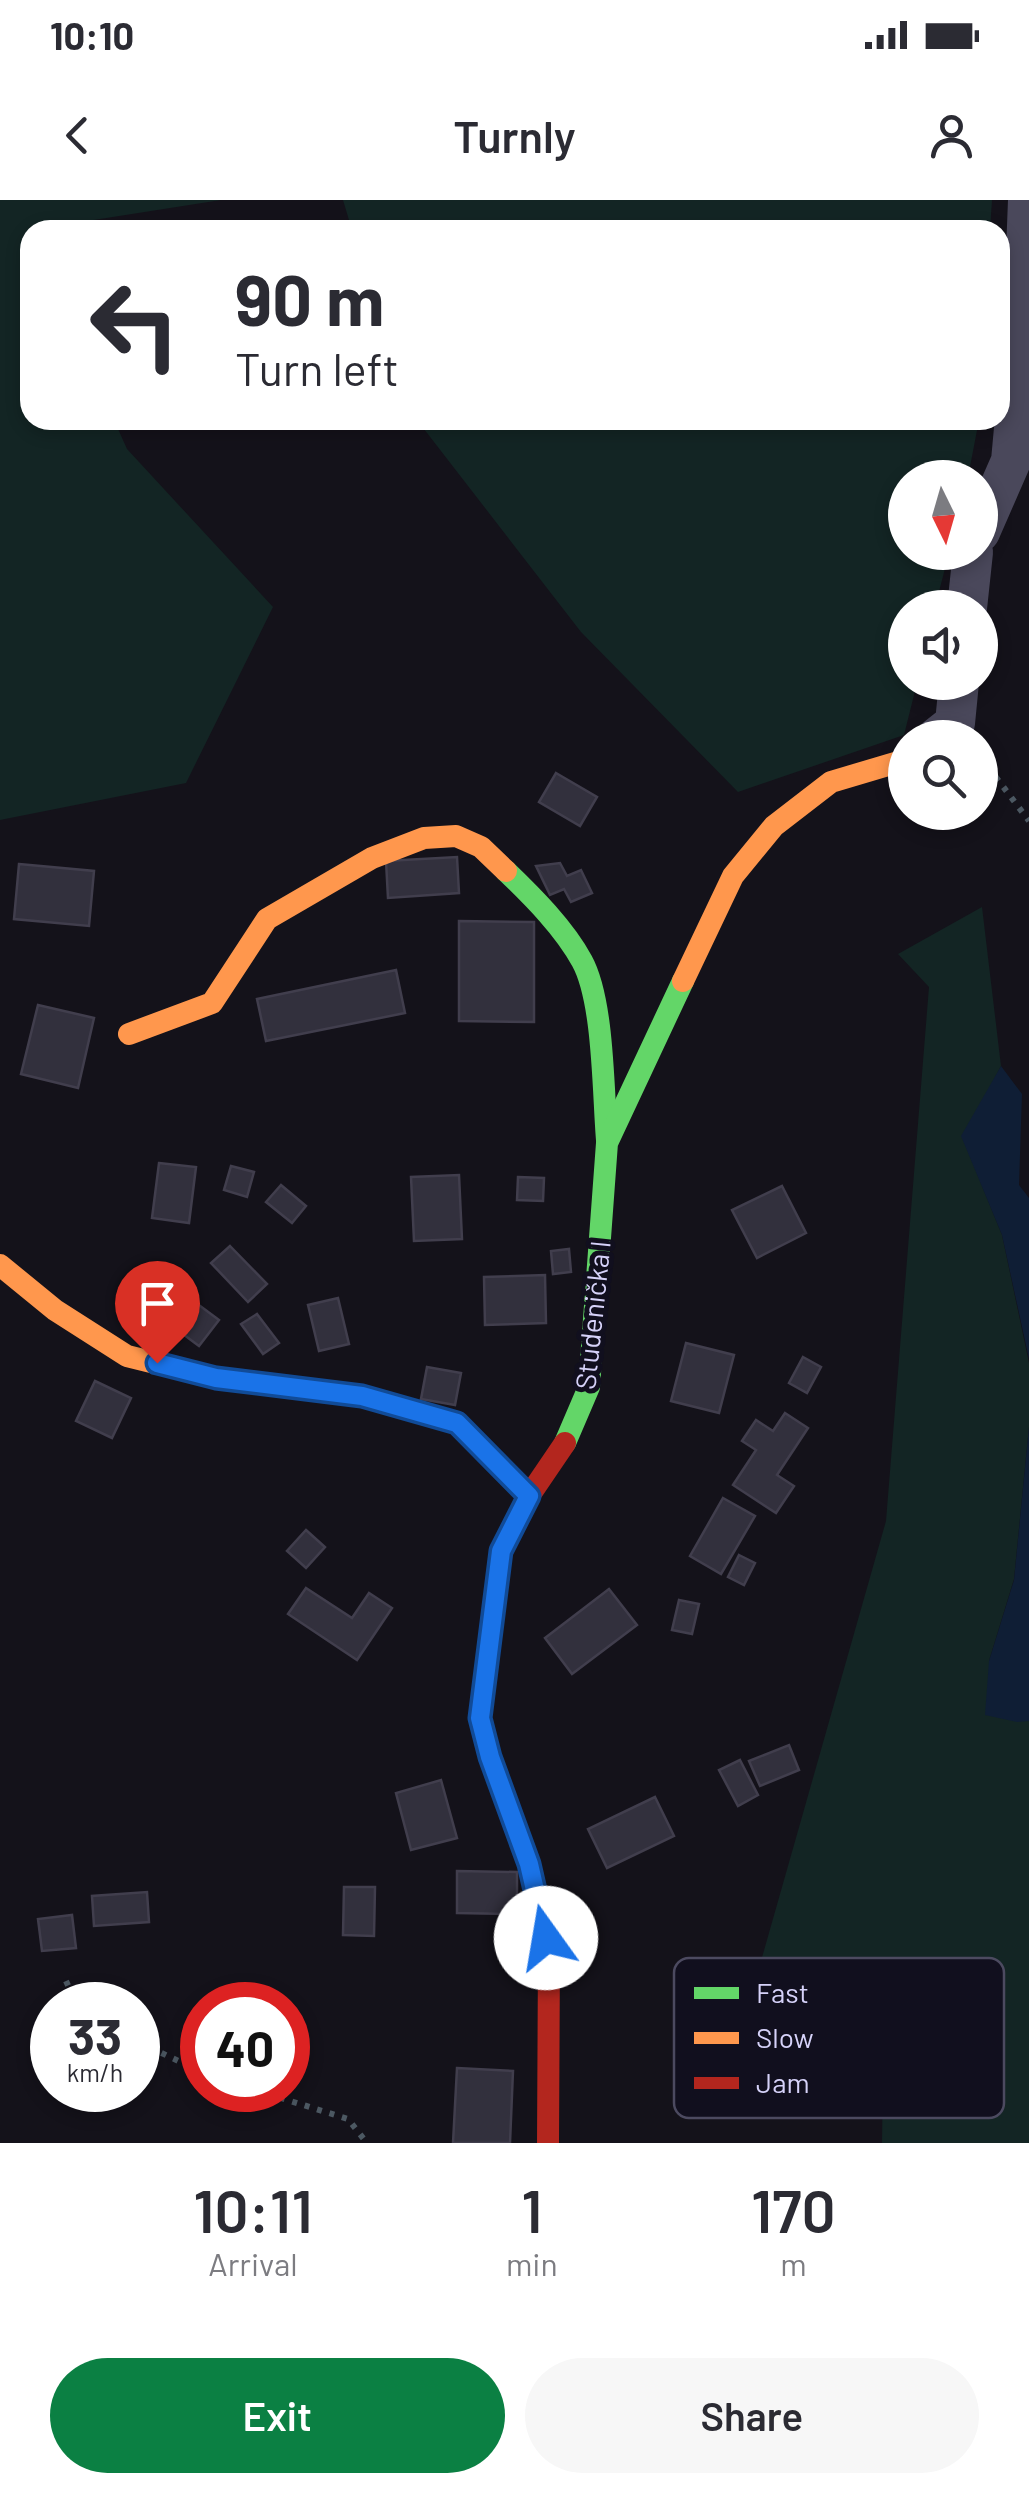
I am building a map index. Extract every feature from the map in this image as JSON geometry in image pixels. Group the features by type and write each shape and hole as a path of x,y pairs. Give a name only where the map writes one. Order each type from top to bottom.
{"street":[{"path":"998,491 1011,461 1023,330 1028,200"},
{"name":"Studenička I","path":"548,2143 550,1952 529,1864 480,1718 501,1551 529,1496 571,1435 589,1387 607,1143 733,876 774,826 831,782 888,765"},
{"path":"129,1034 212,1003 268,918 372,858 424,838 456,836 481,847 517,882 583,962 595,1001 607,1143"},
{"path":"0,1266 55,1310 128,1356 216,1378 362,1396 457,1423 529,1496"}],"path":[{"path":"998,780 1029,821"},
{"path":"310,2107 348,2119 367,2143"}],"shaded area":[{"path":"0,200 221,200 94,220 20,220 20,430 118,430 127,449 273,607 186,783 0,820"},
{"path":"343,200 992,200 991,220 349,220"},
{"path":"425,430 977,430 971,460 888,460 888,570 945,570 939,590 888,590 888,700 913,700 908,720 888,720 888,740 738,792 581,632"},
{"path":"982,907 1001,1066 963,1139 1002,1235 1029,1363 1029,1427 1014,1579 989,1661 1024,1721 1029,1721 1029,2143 882,2143 882,2118 1004,2118 1004,1958 762,1958 886,1521 929,987 898,954"}],"water":[{"path":"1001,1066 1022,1094 1019,1185 1029,1198 1029,1359 1002,1235 961,1136"},
{"path":"1029,1427 1029,1721 1017,1722 985,1715 989,1661 1014,1580"}],"building":[{"path":"556,773 597,797 580,826 539,802"},
{"path":"457,857 459,893 388,898 386,861"},
{"path":"560,863 567,876 581,870 592,893 571,902 564,889 550,895 536,866"},
{"path":"19,864 94,871 89,926 14,919"},
{"path":"459,921 534,922 534,1022 459,1021"},
{"path":"396,970 405,1013 266,1041 257,999"},
{"path":"38,1005 94,1018 78,1088 21,1074"},
{"path":"159,1163 196,1167 189,1223 152,1218"},
{"path":"231,1166 254,1172 247,1197 224,1190"},
{"path":"459,1175 462,1239 414,1241 411,1177"},
{"path":"518,1177 544,1178 543,1201 517,1200"},
{"path":"281,1185 306,1206 292,1223 266,1202"},
{"path":"782,1186 806,1233 757,1258 732,1210"},
{"path":"230,1246 267,1284 248,1302 211,1263"},
{"path":"569,1249 571,1272 553,1274 551,1251"},
{"path":"545,1275 546,1323 485,1325 484,1277"},
{"path":"180,1291 219,1320 199,1346 160,1317"},
{"path":"338,1298 349,1344 319,1351 308,1305"},
{"path":"257,1314 279,1343 263,1354 241,1324"},
{"path":"686,1343 734,1355 719,1413 671,1401"},
{"path":"803,1357 821,1367 807,1393 789,1383"},
{"path":"427,1367 461,1373 455,1405 421,1399"},
{"path":"95,1381 131,1398 112,1438 76,1421"},
{"path":"785,1413 808,1428 777,1475 794,1486 776,1513 733,1485 756,1450 742,1441 756,1420 773,1431"},
{"path":"723,1498 755,1516 721,1574 690,1556"},
{"path":"306,1530 325,1547 306,1568 287,1551"},
{"path":"739,1555 755,1563 744,1585 728,1577"},
{"path":"306,1588 352,1618 369,1593 392,1608 357,1660 288,1614"},
{"path":"609,1589 637,1625 572,1674 545,1638"},
{"path":"679,1600 699,1604 692,1634 672,1630"},
{"path":"789,1745 799,1770 760,1786 749,1761"},
{"path":"740,1760 758,1795 738,1806 719,1770"},
{"path":"441,1780 457,1838 411,1850 396,1793"},
{"path":"655,1797 674,1836 607,1868 588,1829"},
{"path":"457,1871 517,1872 517,1914 457,1913"},
{"path":"344,1887 375,1887 374,1936 343,1935"},
{"path":"147,1892 149,1922 94,1926 92,1896"},
{"path":"72,1915 76,1948 42,1951 38,1919"},
{"path":"457,2068 513,2071 510,2143 453,2143"}],"traffic: fast":[{"path":"506,871 566,937 589,978 599,1023 607,1140"},
{"path":"565,1443 589,1387 607,1143 683,981"}],"traffic: slow":[{"path":"683,981 733,876 774,826 831,782 888,765"},
{"path":"129,1034 212,1003 267,919 372,858 424,838 456,836 481,847 506,871"},
{"path":"0,1265 55,1310 127,1356 216,1378 362,1396 457,1423 529,1496"}],"traffic: jam":[{"path":"548,2143 549,1952 529,1864 480,1718 501,1551 529,1496 565,1443"}],"route":[{"path":"157,1363 216,1378 362,1396 457,1423 529,1496 501,1551 480,1718 529,1864 546,1938"}]}
